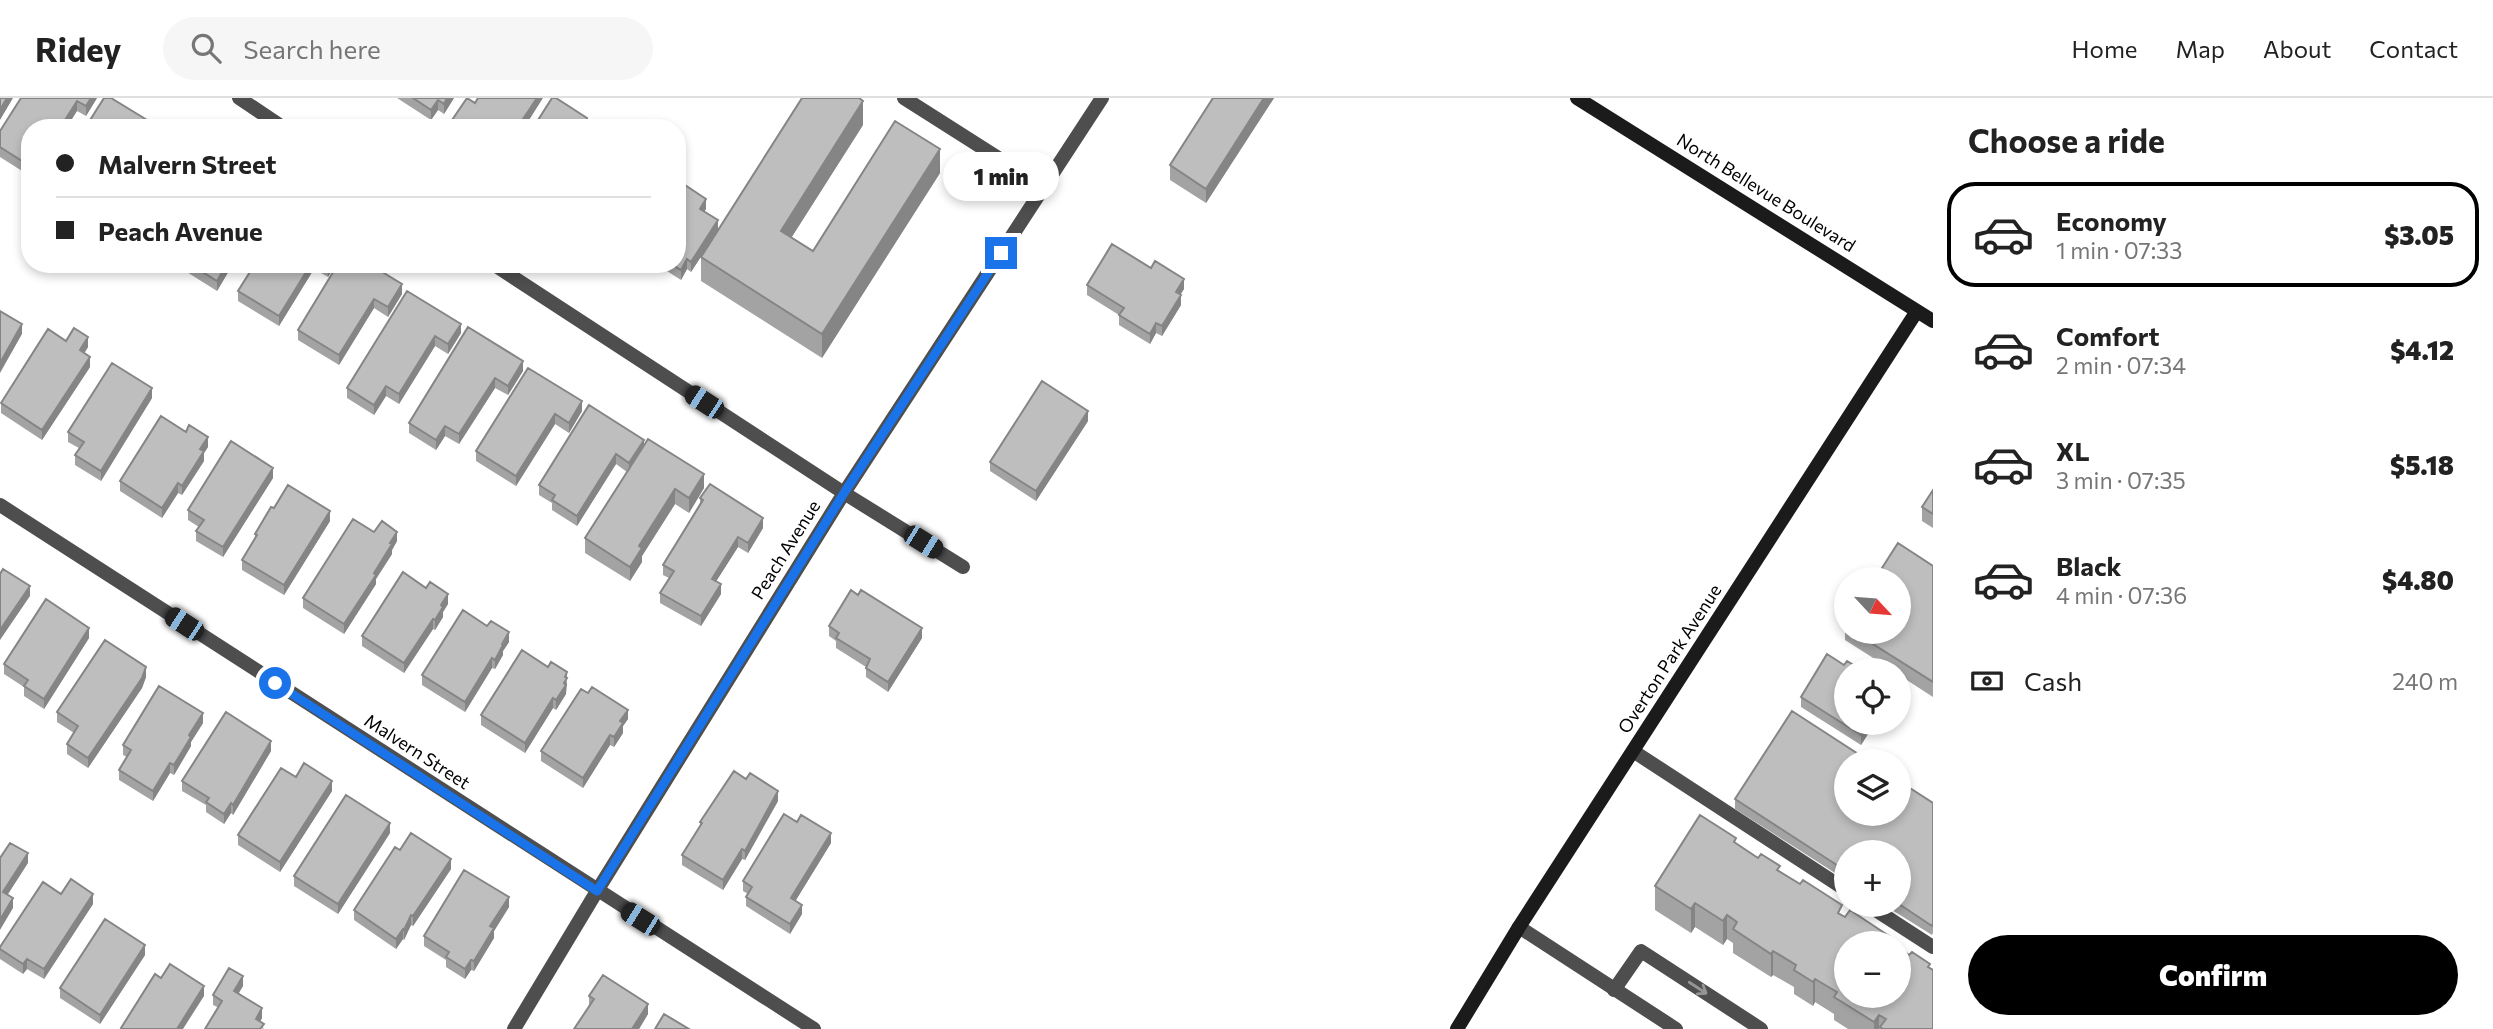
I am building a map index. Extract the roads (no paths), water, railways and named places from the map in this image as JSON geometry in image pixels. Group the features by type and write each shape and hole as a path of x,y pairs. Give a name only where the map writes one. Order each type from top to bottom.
{"street":[{"path":"239,98 270,119"},
{"path":"904,98 1044,187"},
{"name":"Peach Avenue","path":"514,1029 844,493 1102,98"},
{"name":"North Bellevue Boulevard","path":"1577,98 1933,321"},
{"path":"507,273 844,493 963,567"},
{"name":"Overton Park Avenue","path":"1457,1029 1917,311"},
{"name":"Malvern Street","path":"0,505 814,1029"},
{"path":"1633,751 1834,883"},
{"path":"1887,917 1933,947"},
{"path":"1520,927 1676,1029"},
{"path":"1614,990 1641,951 1761,1029"}]}
